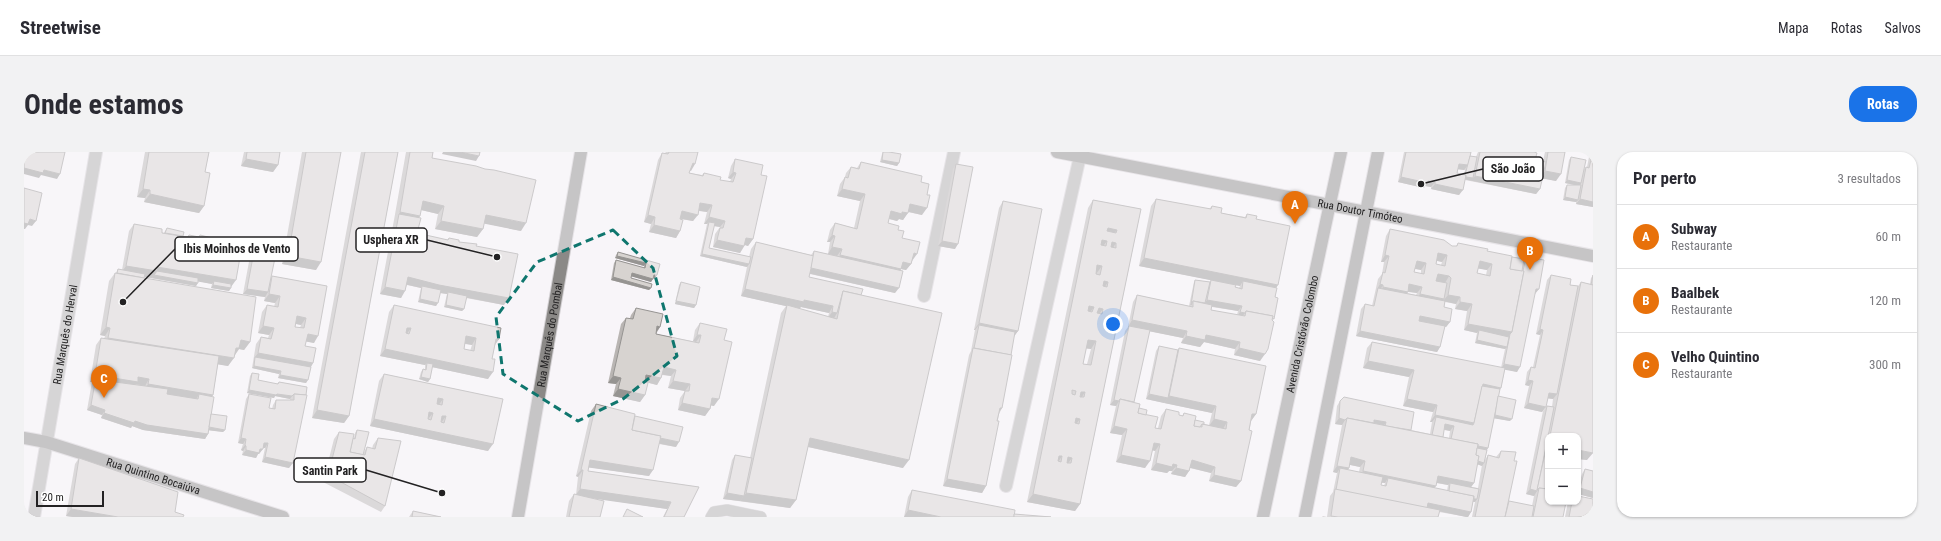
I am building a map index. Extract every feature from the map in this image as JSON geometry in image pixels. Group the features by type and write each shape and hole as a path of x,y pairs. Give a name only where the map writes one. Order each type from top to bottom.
{"main road":[{"name":"Rua Marquês do Pombal","path":"518,517 581,152"},
{"name":"Rua Doutor Timóteo","path":"1057,152 1593,256"},
{"name":"Avenida Cristóvão Colombo","path":"1263,517 1340,152"},
{"path":"1304,517 1378,152"},
{"name":"Rua Quintino Bocaiúva","path":"24,438 46,442 283,517"}],"street":[{"name":"Rua Marquês do Herval","path":"34,517 96,152"},
{"path":"924,296 954,152"},
{"path":"1006,486 1080,156"}],"lane":[{"path":"711,517 714,512 727,510 761,517"}],"highlighted area":[{"path":"613,230 653,268 677,356 623,399 578,421 503,374 496,317 537,262"}],"building":[{"path":"24,152 65,152 60,174 44,170 43,173 24,168"},
{"path":"149,152 209,152 205,172 210,173 204,206 150,194 150,190 143,189"},
{"path":"247,152 280,152 278,165 246,159"},
{"path":"306,152 341,152 321,262 288,256"},
{"path":"365,152 398,152 349,416 317,410"},
{"path":"410,152 433,152 432,158 476,166 536,180 526,223 486,215 483,229 441,221 444,206 423,201 420,216 400,212"},
{"path":"460,152 480,152 479,156"},
{"path":"669,152 698,152 695,164 693,163 689,173 703,176 704,173 721,177 720,180 733,182 736,173 733,172 735,159 763,165 761,175 767,176 753,239 746,238 744,246 717,240 720,228 723,228 725,221 709,217 712,205 700,203 698,215 682,211 680,219 683,220 680,231 654,225 655,217 648,215 662,153 668,154"},
{"path":"883,152 901,154 899,163 882,160"},
{"path":"1406,152 1471,152 1468,165 1459,164 1457,173 1466,175 1463,190 1435,184 1435,182 1428,181 1428,183 1401,177"},
{"path":"1480,152 1537,153 1535,160 1546,162 1540,189 1475,176"},
{"path":"1548,152 1565,152 1561,174 1545,171"},
{"path":"1593,152 1593,202 1580,199 1586,167 1589,168"},
{"path":"1470,156 1477,157 1473,178 1466,177 1465,175"},
{"path":"1571,157 1586,160 1581,183 1567,180"},
{"path":"861,162 922,176 921,182 929,184 927,195 930,195 927,208 910,204 908,213 902,212 902,214 891,211 888,223 899,226 898,230 904,231 902,238 920,242 917,254 914,253 911,264 903,262 901,269 840,255 842,249 832,247 835,236 832,235 835,223 857,229 865,194 842,189 845,177 848,178 851,167 859,169"},
{"path":"956,164 973,167 958,244 942,241"},
{"path":"1567,185 1581,185 1578,200 1565,197"},
{"path":"24,188 42,193 36,221 30,219 28,224 24,223"},
{"path":"1156,199 1211,209 1212,206 1222,208 1221,213 1246,218 1247,214 1257,216 1256,219 1290,226 1278,285 1144,258"},
{"path":"1093,200 1141,209 1080,504 1033,494","holes":["1108,228 1117,230 1116,233 1107,231","1102,240 1107,241 1106,246 1101,245","1112,242 1116,243 1116,248 1111,247","1097,265 1102,266 1100,275 1096,274","1104,281 1108,282 1107,287 1103,286","1089,306 1094,307 1092,312 1088,311","1099,308 1103,309 1102,314 1097,313","1088,340 1096,341 1091,365 1083,364","1072,390 1076,391 1075,395 1072,394","1081,392 1085,392 1084,397 1080,397","1076,418 1080,419 1079,424 1075,423","1059,456 1062,456 1061,462 1058,461","1068,457 1072,458 1071,463 1067,463"]},
{"path":"1003,201 1042,209 1018,331 979,323"},
{"path":"399,214 421,218 417,233 448,240 449,238 459,240 459,242 477,244 476,246 518,254 509,298 439,285 408,277 405,291 385,287"},
{"path":"709,222 715,223 709,248 751,257 749,264 702,254"},
{"path":"134,224 162,229 162,233 242,246 236,280 157,267 157,271 126,266"},
{"path":"167,228 184,232 183,236 165,233"},
{"path":"1390,229 1444,240 1452,246 1457,246 1458,243 1512,256 1510,269 1524,271 1512,332 1468,324 1472,304 1460,302 1460,297 1448,295 1451,278 1449,276 1438,274 1436,281 1447,283 1444,299 1420,294 1422,287 1409,284 1408,292 1383,287 1383,285 1380,284 1383,272 1385,273 1389,256 1385,255","holes":["1438,253 1447,255 1445,266 1436,264","1417,261 1426,263 1424,274 1414,272","1480,261 1492,264 1490,276 1477,273"]},
{"path":"189,235 199,237 200,235 216,239 215,242 188,237"},
{"path":"756,242 814,256 809,277 863,289 861,295 843,291 837,313 832,312 833,306 804,300 804,302 745,289"},
{"path":"255,246 276,253 268,292 247,289"},
{"path":"814,251 903,271 899,288 811,268"},
{"path":"618,252 660,264 657,275 654,275 653,279 632,273 631,278 652,284 651,288 613,277 616,260 645,268 646,263 617,256"},
{"path":"1512,257 1524,259 1522,271 1510,269"},
{"path":"1526,257 1544,260 1539,289 1536,289 1520,367 1504,364 1510,334 1512,332"},
{"path":"118,269 145,274 144,278 117,273"},
{"path":"157,271 198,278 198,283 154,275"},
{"path":"115,273 256,297 250,342 241,340 239,348 236,348 234,358 108,338 110,328 106,327"},
{"path":"1551,275 1571,279 1570,285 1578,286 1557,394 1549,393 1546,407 1528,403 1533,381 1528,380 1531,367 1535,368 1543,330 1540,329"},
{"path":"272,276 327,286 318,336 308,334 305,346 316,348 313,363 258,353 261,337 271,339 274,328 263,326 267,305 278,307 280,296 269,294","holes":["297,316 306,318 304,328 295,327"]},
{"path":"1195,280 1210,282 1205,303 1193,301 1191,305"},
{"path":"1211,280 1236,285 1235,287 1242,289 1243,281 1277,288 1275,297 1278,298 1274,319 1272,318 1273,316 1246,311 1245,313 1240,312 1242,306 1207,300"},
{"path":"214,281 231,284 231,288 213,285"},
{"path":"681,282 700,287 696,305 676,301"},
{"path":"1581,282 1593,285 1593,453 1581,451 1581,433 1551,433"},
{"path":"422,286 441,290 438,303 420,299"},
{"path":"1378,288 1445,301 1444,307 1452,309 1450,322 1420,316 1419,321 1445,326 1440,347 1360,331 1365,304 1374,306"},
{"path":"843,291 942,313 909,460 810,438 796,500 746,493 787,305 837,319"},
{"path":"448,292 467,296 464,309 446,305"},
{"path":"1137,295 1193,307 1193,301 1212,305 1211,310 1245,316 1246,311 1273,316 1272,320 1274,322 1268,349 1265,354 1239,348 1240,342 1206,335 1205,340 1186,336 1187,331 1132,320"},
{"path":"394,305 501,328 499,339 496,339 492,359 495,359 493,372 385,349","holes":["407,328 411,328 409,334 406,333","466,336 476,338 474,351 464,349"]},
{"path":"636,308 663,314 660,327 657,326 656,334 699,343 701,335 697,335 700,323 727,329 724,340 732,342 719,399 712,398 710,409 682,403 685,391 689,391 690,384 673,381 676,370 664,367 661,378 646,375 645,382 648,383 645,395 618,389 621,378 613,376 626,318 633,319"},
{"path":"979,325 1015,332 1011,355 974,348"},
{"path":"1129,326 1150,330 1134,402 1120,399 1119,401 1114,400"},
{"path":"1479,330 1509,337 1507,347 1477,340"},
{"path":"101,338 219,356 213,395 148,384 149,379 138,377 138,382 95,375"},
{"path":"1372,342 1505,368 1501,388 1483,384 1474,423 1435,415 1437,405 1407,399 1414,370 1368,361"},
{"path":"1159,346 1178,350 1168,398 1149,394"},
{"path":"973,348 1012,355 1002,408 1000,408 997,421 999,421 986,486 947,479"},
{"path":"1179,348 1266,366 1256,414 1252,414 1249,430 1252,431 1241,481 1214,475 1215,467 1192,460 1189,471 1176,468 1177,465 1173,464 1172,467 1156,463 1160,444 1154,443 1150,461 1121,455 1127,429 1114,426 1120,399 1140,404 1138,413 1158,417 1155,428 1161,429 1166,409 1179,412 1179,415 1183,416 1184,413 1196,416 1194,426 1202,427 1202,424 1226,429 1227,422 1214,419 1216,406 1169,396"},
{"path":"255,357 311,367 308,380 280,375 281,371 254,366"},
{"path":"427,363 433,364 430,379 421,377 423,369 426,370"},
{"path":"252,373 259,374 258,380 307,387 306,395 276,395 249,390"},
{"path":"384,374 503,399 493,444 374,419","holes":["438,398 443,399 442,405 437,404","429,412 433,413 431,420 428,419","442,416 446,416 444,423 441,422"]},
{"path":"96,377 115,380 115,382 168,389 167,394 198,399 199,394 214,397 208,434 147,425 135,421 134,423 104,413 105,410 91,405"},
{"path":"1482,386 1500,389 1488,448 1478,446 1478,444 1451,439 1454,426 1445,424 1443,437 1432,435 1436,417 1473,425"},
{"path":"249,394 271,398 269,408 275,409 276,400 294,400 294,394 307,395 293,463 265,457 268,443 264,443 263,449 260,449 259,453 246,450 246,439 241,438"},
{"path":"1498,396 1516,400 1512,419 1495,415"},
{"path":"1344,397 1414,412 1411,430 1385,426 1386,422 1374,420 1374,423 1339,418 1340,401"},
{"path":"596,404 635,414 632,430 661,436 653,470 590,460 588,471 699,487 684,517 664,517 671,502 580,489 583,470 581,470"},
{"path":"1547,406 1554,407 1549,433 1545,433 1545,451 1537,491 1530,489"},
{"path":"1139,408 1147,410 1146,415 1138,413"},
{"path":"211,414 227,416 225,430 209,427"},
{"path":"635,416 683,427 679,442 660,438 661,436 632,430"},
{"path":"1347,418 1478,444 1476,455 1479,456 1474,483 1438,476 1436,486 1363,471 1365,461 1351,457 1349,468 1337,466"},
{"path":"1195,420 1204,422 1204,424 1200,427 1194,426"},
{"path":"357,430 369,432 363,455 350,452 353,438 355,439"},
{"path":"339,432 354,434 350,452 365,455 367,447 375,449 378,438 401,441 385,506 328,475"},
{"path":"1477,448 1487,450 1484,463 1478,461 1479,456 1476,455"},
{"path":"1501,451 1516,452 1514,461 1517,461 1505,517 1475,517 1488,455 1499,458"},
{"path":"1545,454 1545,489 1539,488 1537,490"},
{"path":"735,455 752,458 744,496 727,493"},
{"path":"79,458 178,492 175,512 184,515 183,517 118,517 71,509"},
{"path":"1340,468 1383,477 1381,485 1386,486 1388,478 1474,496 1471,512 1428,503 1427,508 1336,490"},
{"path":"1585,469 1593,471 1593,492 1581,488"},
{"path":"1450,483 1479,489 1477,499 1474,499 1474,496 1449,491"},
{"path":"1539,488 1545,489 1545,505 1565,505 1563,517 1533,517"},
{"path":"1335,489 1440,510 1438,517 1331,516"},
{"path":"912,490 1015,510 1014,517 941,517 908,510"},
{"path":"574,494 604,501 600,517 569,517"},
{"path":"1581,497 1593,499 1593,517 1569,517 1571,505 1581,505"},
{"path":"1509,501 1534,506 1532,517 1505,517"},
{"path":"627,509 643,517 623,517"},
{"path":"413,511 441,517 412,517"},
{"path":"1014,514 1051,517 1014,517"}],"place":[{"name":"São João","path":"1421,184"},
{"name":"Subway","path":"1295,224"},
{"name":"Usphera XR","path":"497,257"},
{"name":"Baalbek","path":"1530,270"},
{"name":"Ibis Moinhos de Vento","path":"123,302"},
{"name":"Velho Quintino","path":"104,398"},
{"name":"Santin Park","path":"442,493"}]}
